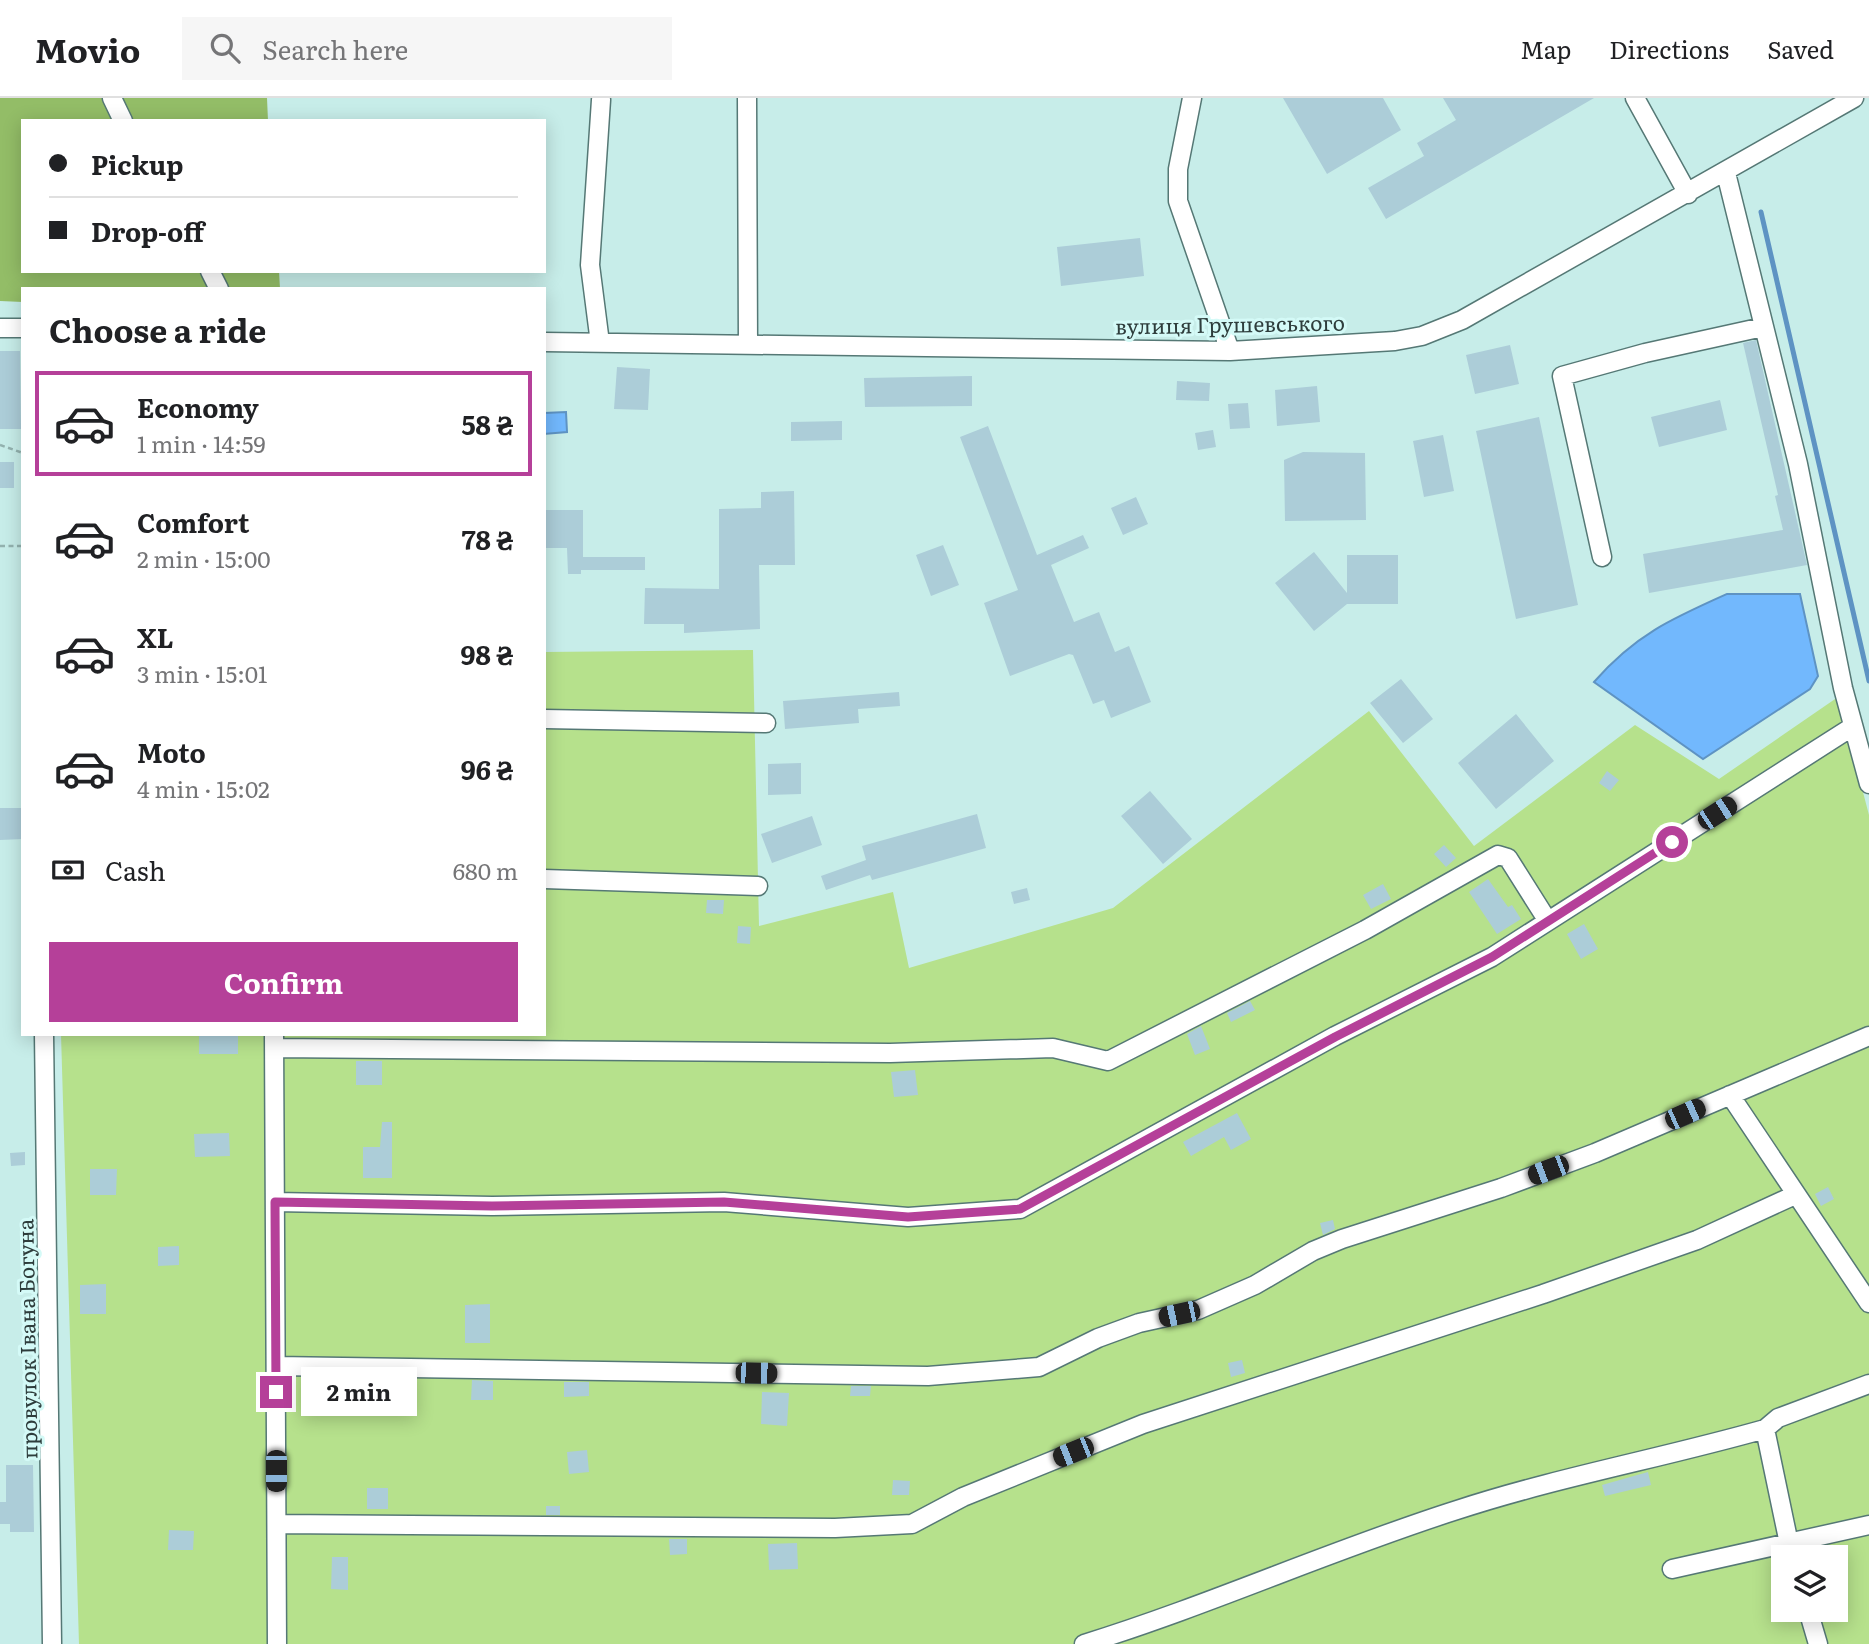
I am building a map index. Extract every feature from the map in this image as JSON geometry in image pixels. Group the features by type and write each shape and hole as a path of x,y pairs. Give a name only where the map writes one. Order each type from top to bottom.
{"street":[{"path":"112,98 122,119"},
{"path":"747,98 748,345"},
{"path":"1192,98 1178,169 1178,201 1230,351"},
{"path":"1635,98 1688,194"},
{"name":"вулиця Грушевського","path":"546,342 1230,351 1395,341 1422,336 1462,320 1726,173 1854,98"},
{"path":"600,343 590,265 601,100"},
{"path":"1726,173 1798,464 1852,727 1869,784"},
{"path":"1602,557 1562,376 1645,353 1763,327"},
{"path":"0,328 21,328"},
{"path":"546,719 766,723"},
{"path":"275,1202 492,1206 724,1202 908,1217 1020,1209 1335,1037 1492,957 1852,727"},
{"path":"277,1644 274,1041 890,1053 1053,1048 1108,1061 1366,930 1498,855 1508,858 1544,915"},
{"path":"546,879 758,886"},
{"name":"провулок Івана Богуна","path":"44,1036 52,1644"},
{"path":"276,1366 928,1376 1038,1367 1139,1323 1198,1310 1255,1285 1313,1251 1524,1179 1869,1037"},
{"path":"1730,1095 1869,1303"},
{"path":"277,1524 821,1528 912,1524 963,1497 1143,1424 1543,1294 1696,1240 1795,1195"},
{"path":"1084,1644 1139,1627 1290,1569 1458,1510 1605,1468 1765,1429 1777,1418 1869,1384"},
{"path":"1765,1429 1789,1545"},
{"path":"1808,1545 1869,1525"},
{"path":"1672,1569 1771,1554"},
{"path":"1812,1622 1818,1644"}],"path":[{"path":"0,445 21,452"},
{"path":"0,546 21,546"}],"green space":[{"path":"0,98 267,98 268,119 21,119 21,273 279,273 280,287 21,287 21,302 0,301"},
{"path":"753,650 759,926 893,892 909,968 1113,908 1369,711 1474,846 1635,725 1719,779 1838,697 1869,815 1869,1644 79,1644 61,1036 546,1036 546,652"}],"water":[{"path":"566,412 567,432 546,434 546,413"},
{"path":"1727,594 1800,594 1818,676 1810,689 1703,759 1594,682 1639,640 1688,612"}],"building":[{"path":"1283,98 1383,98 1401,130 1327,174"},
{"path":"1443,98 1594,98 1386,219 1368,188 1424,156 1417,143 1456,120"},
{"path":"1140,238 1144,276 1061,286 1057,247"},
{"path":"1756,340 1807,565 1649,593 1643,554 1783,530 1775,496 1778,495 1743,343"},
{"path":"1510,345 1519,384 1475,394 1466,355"},
{"path":"0,351 20,351 21,429 0,429"},
{"path":"617,367 650,369 648,410 614,409"},
{"path":"972,376 972,406 865,407 864,378"},
{"path":"1177,381 1210,383 1209,401 1176,400"},
{"path":"1317,386 1320,422 1277,426 1275,390"},
{"path":"1720,400 1727,430 1659,447 1651,417"},
{"path":"1248,403 1250,428 1230,429 1228,404"},
{"path":"1539,417 1578,605 1516,619 1476,431"},
{"path":"842,421 842,440 791,441 791,422"},
{"path":"988,426 1037,555 1083,535 1089,548 1051,565 1074,622 1099,612 1115,652 1129,646 1151,702 1111,718 1104,700 1093,704 1073,655 1069,654 1010,676 984,603 1018,590 960,437"},
{"path":"1213,430 1216,447 1198,450 1195,433"},
{"path":"1443,435 1454,491 1424,497 1413,441"},
{"path":"1303,452 1365,453 1366,520 1285,521 1284,460"},
{"path":"0,462 14,462 14,488 0,488"},
{"path":"794,491 795,565 759,565 760,629 684,633 684,624 644,624 645,588 719,589 719,509 761,508 761,492"},
{"path":"1136,497 1148,524 1123,535 1111,508"},
{"path":"546,510 583,510 583,557 645,557 645,570 581,570 581,574 568,574 567,548 546,548"},
{"path":"943,545 959,585 931,596 916,555"},
{"path":"1314,552 1347,593 1347,555 1398,555 1398,604 1347,604 1314,631 1275,583"},
{"path":"1401,679 1433,719 1403,743 1370,703"},
{"path":"899,692 900,706 858,709 859,723 785,729 783,701"},
{"path":"1516,714 1554,761 1496,809 1458,763"},
{"path":"801,763 801,794 768,795 768,764"},
{"path":"1607,771 1619,780 1610,791 1599,783"},
{"path":"1150,791 1192,839 1163,864 1121,816"},
{"path":"0,808 21,808 21,839 0,840"},
{"path":"977,814 986,848 872,880 870,875 826,890 821,876 866,860 862,846"},
{"path":"812,816 822,845 772,863 761,834"},
{"path":"1444,845 1456,858 1446,867 1434,854"},
{"path":"1488,879 1508,907 1512,905 1521,919 1497,934 1469,892"},
{"path":"1383,884 1391,899 1371,909 1363,895"},
{"path":"1027,888 1030,900 1014,904 1011,892"},
{"path":"707,900 724,900 723,914 706,913"},
{"path":"1584,924 1598,949 1581,959 1567,934"},
{"path":"738,926 751,927 750,944 737,943"},
{"path":"1250,1001 1255,1010 1231,1022 1227,1013"},
{"path":"1201,1026 1210,1049 1195,1055 1187,1034"},
{"path":"199,1036 238,1036 238,1054 199,1054"},
{"path":"356,1061 382,1061 382,1085 356,1085"},
{"path":"915,1070 918,1095 894,1097 891,1072"},
{"path":"1237,1113 1251,1139 1231,1150 1224,1137 1191,1156 1183,1142"},
{"path":"382,1122 392,1122 392,1178 363,1178 363,1147 380,1147"},
{"path":"229,1133 230,1156 195,1157 194,1134"},
{"path":"25,1152 25,1165 11,1166 10,1153"},
{"path":"90,1169 117,1169 116,1195 90,1195"},
{"path":"1828,1187 1834,1199 1821,1206 1815,1194"},
{"path":"1333,1220 1335,1229 1323,1235 1320,1223"},
{"path":"179,1246 179,1265 158,1266 158,1247"},
{"path":"106,1284 106,1314 80,1314 80,1285"},
{"path":"490,1304 490,1343 465,1343 465,1305"},
{"path":"1242,1360 1245,1373 1231,1377 1228,1363"},
{"path":"357,1379 375,1379 376,1391 358,1391"},
{"path":"472,1380 493,1381 493,1400 471,1400"},
{"path":"564,1382 589,1382 589,1396 564,1397"},
{"path":"851,1386 871,1386 870,1396 850,1396"},
{"path":"762,1392 789,1393 787,1426 761,1424"},
{"path":"587,1450 589,1472 569,1474 567,1452"},
{"path":"6,1465 33,1465 34,1532 10,1532 10,1524 0,1524 0,1502 6,1502"},
{"path":"1648,1472 1651,1485 1605,1496 1602,1485"},
{"path":"893,1480 910,1481 909,1495 892,1495"},
{"path":"367,1488 388,1488 388,1509 367,1509"},
{"path":"546,1506 560,1506 560,1515 546,1515"},
{"path":"169,1530 194,1531 193,1550 168,1550"},
{"path":"669,1539 687,1539 687,1554 670,1555"},
{"path":"797,1543 798,1569 769,1570 768,1544"},
{"path":"332,1557 348,1557 348,1590 331,1589"}],"waterway":[{"path":"1761,212 1869,681"}],"route":[{"path":"276,1392 275,1202 492,1206 724,1202 908,1217 1020,1209 1335,1037 1492,957 1672,842"}]}
